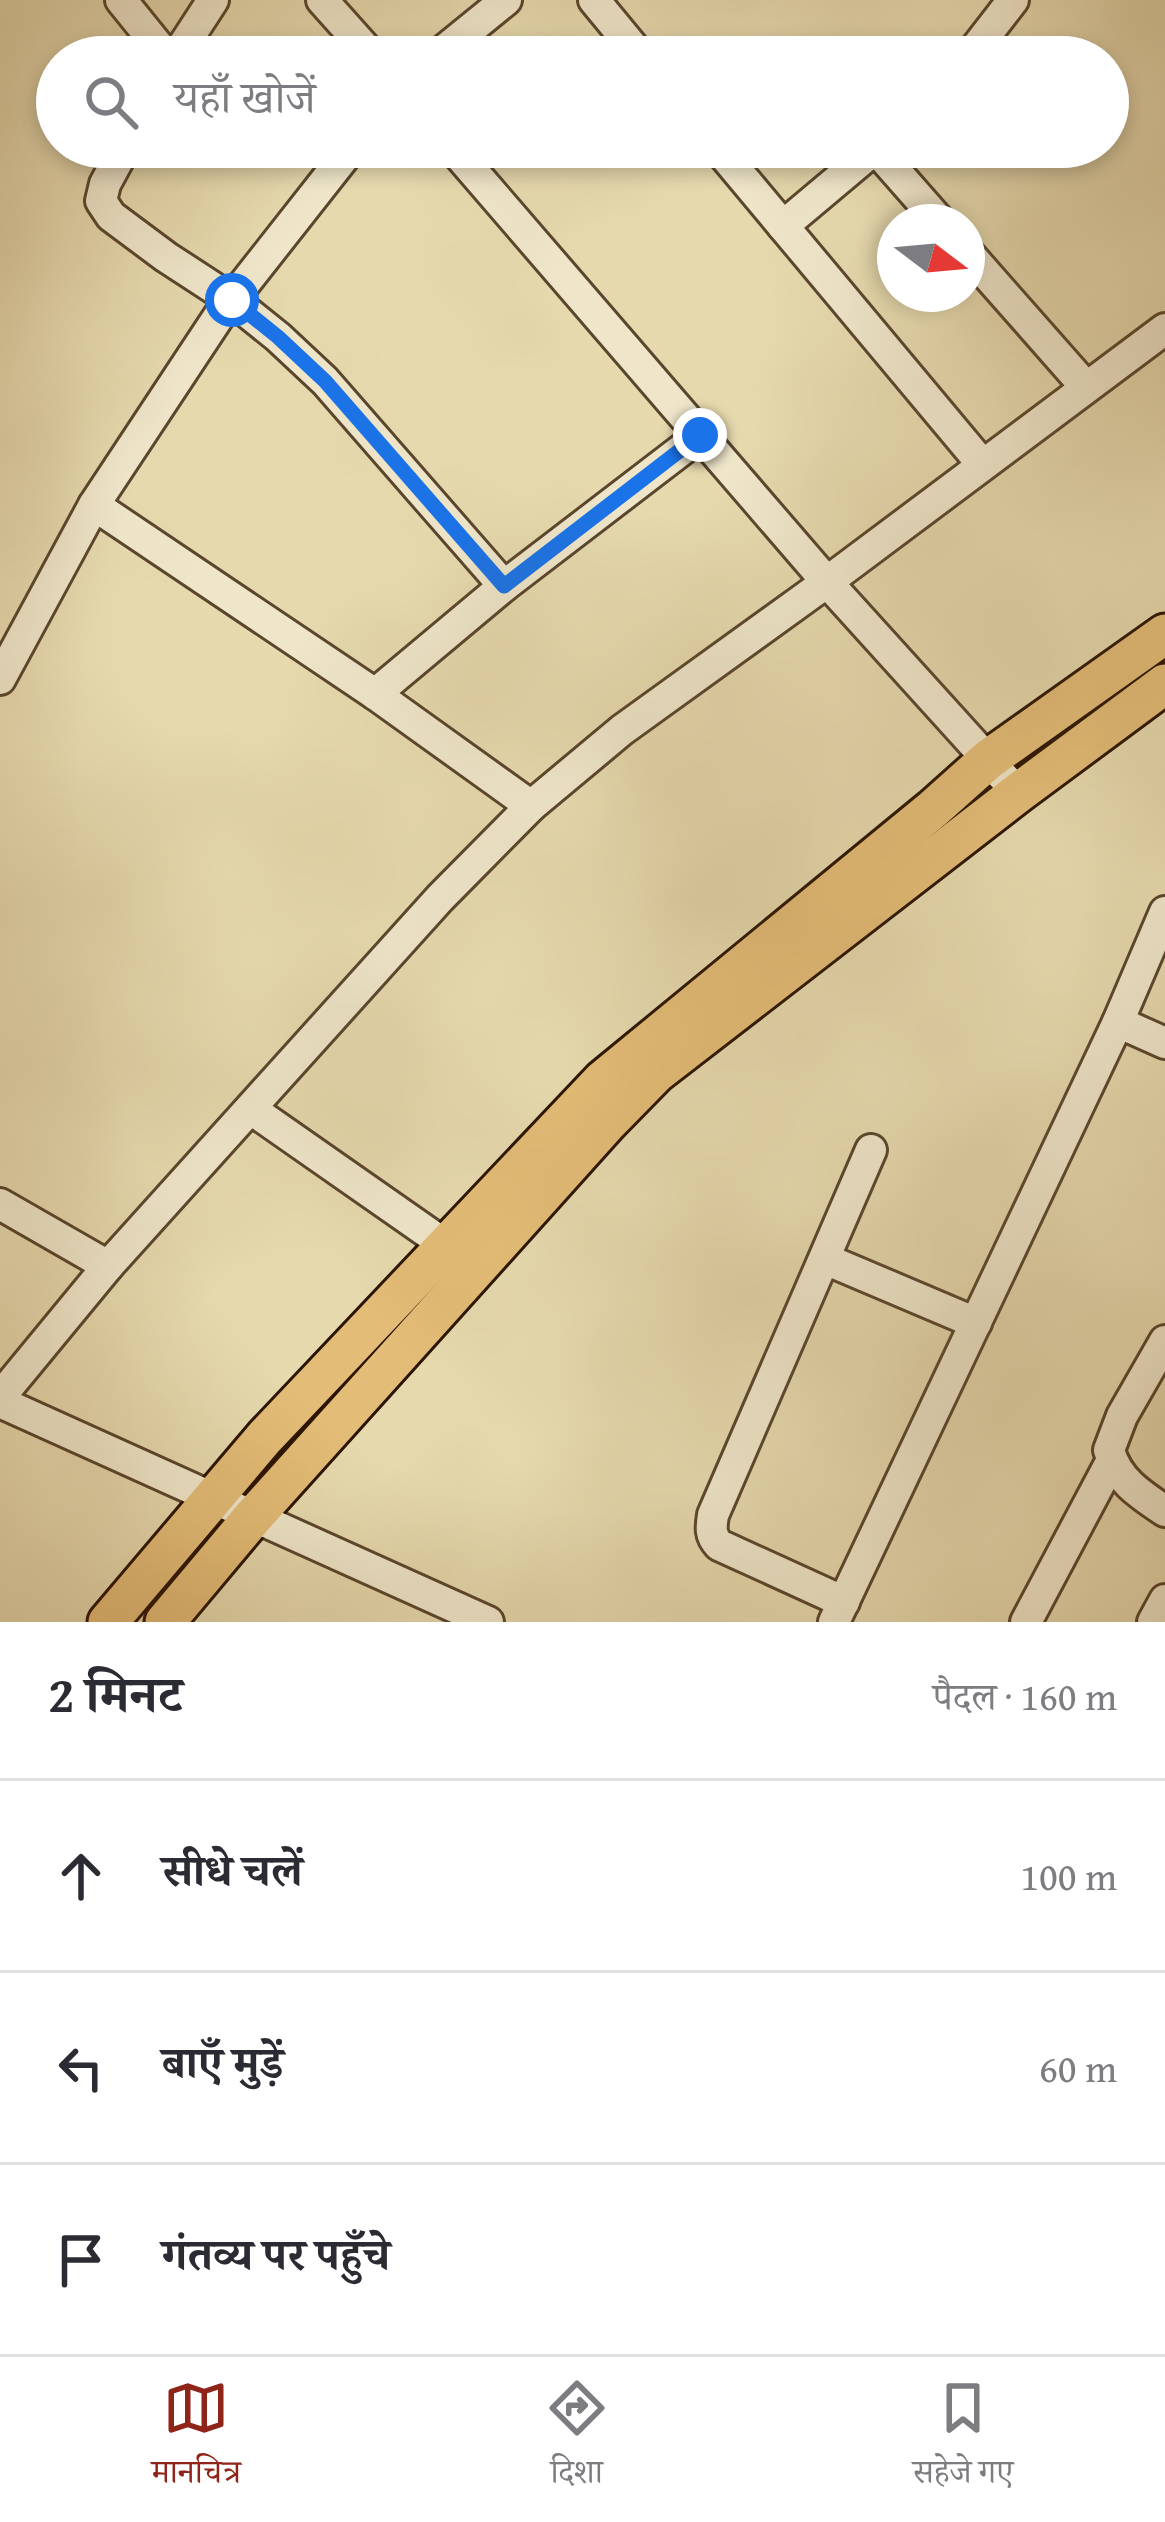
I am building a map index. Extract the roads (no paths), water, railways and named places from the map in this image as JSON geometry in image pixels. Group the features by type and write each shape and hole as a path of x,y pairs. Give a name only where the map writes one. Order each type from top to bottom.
{"main road":[{"path":"108,1622 266,1437 603,1080 989,759 1165,634"},
{"path":"165,1622 253,1517 656,1073 1165,684"}],"street":[{"path":"121,0 150,36"},
{"path":"190,36 213,0"},
{"path":"322,0 354,36"},
{"path":"462,36 506,0"},
{"path":"594,0 624,36"},
{"path":"985,36 1013,0"},
{"path":"114,168 101,201 111,216 232,300 325,381 504,586"},
{"path":"0,679 94,505 232,300 336,168"},
{"path":"470,168 827,582 1018,793"},
{"path":"735,168 982,464"},
{"path":"783,226 852,168"},
{"path":"893,168 924,204"},
{"path":"985,272 1085,386"},
{"path":"488,1622 0,1399 108,1266 440,898 531,806 622,730 1165,328"},
{"path":"375,694 504,586 700,435"},
{"path":"94,505 375,694 531,806"},
{"path":"871,1150 711,1528 719,1545 839,1612 1118,1022 1165,912"},
{"path":"1118,1022 1165,1043"},
{"path":"251,1109 446,1246"},
{"path":"0,1204 108,1266"},
{"path":"825,1259 976,1323"},
{"path":"1165,1341 1109,1450 1121,1476 1165,1511"},
{"path":"1026,1622 1112,1460"},
{"path":"1153,1622 1165,1600"}]}
